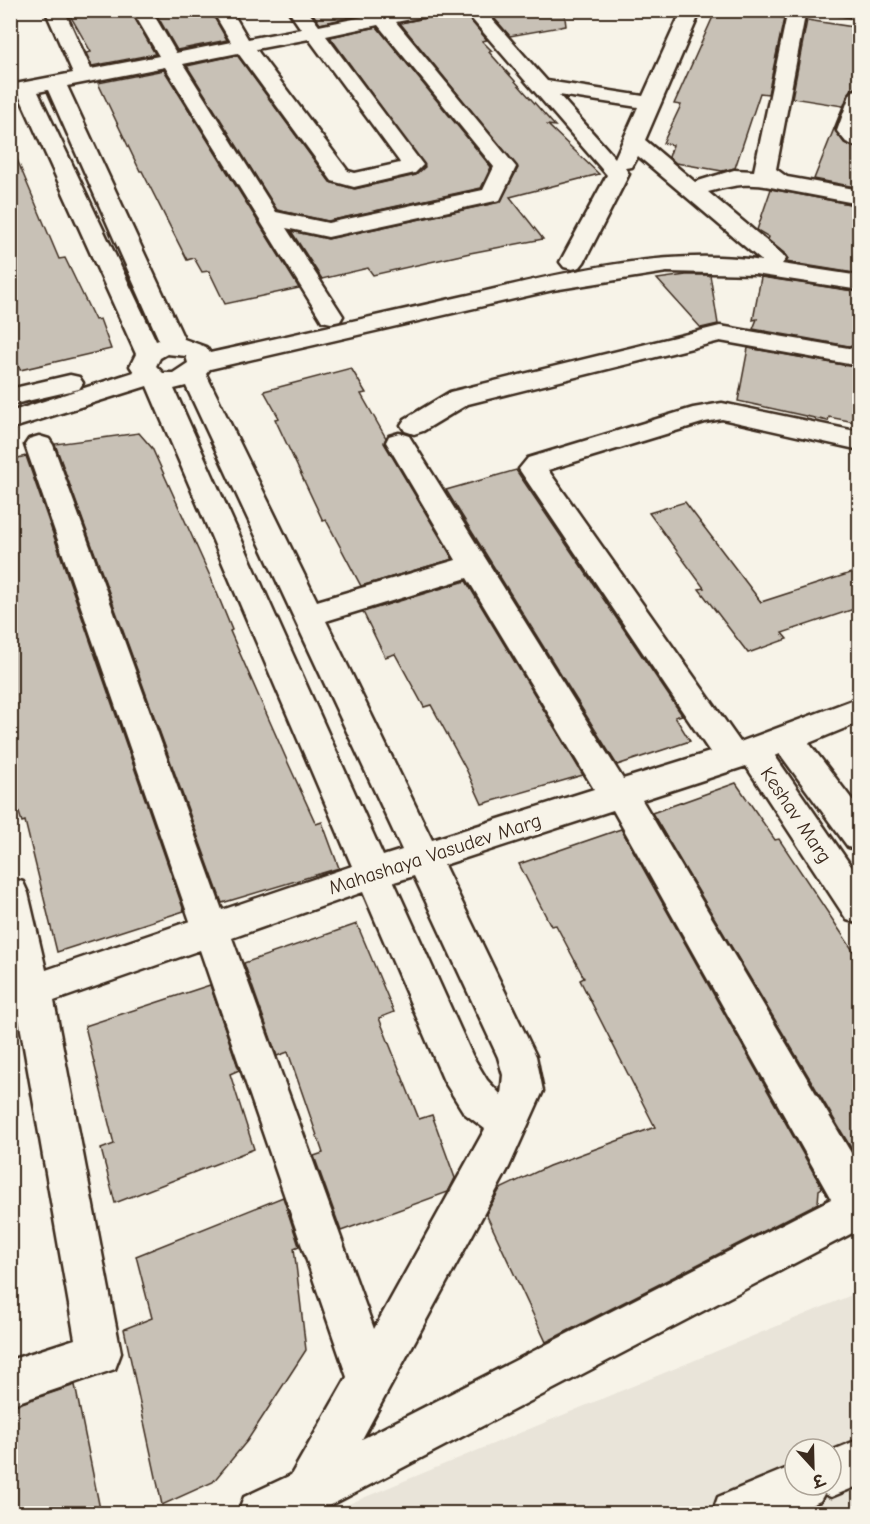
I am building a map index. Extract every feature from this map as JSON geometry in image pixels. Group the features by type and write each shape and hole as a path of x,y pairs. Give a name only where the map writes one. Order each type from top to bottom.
{"street":[{"path":"54,10 85,77"},
{"path":"141,10 169,61 331,316"},
{"path":"221,10 243,46 340,176 354,180 412,165 297,10"},
{"path":"429,10 386,16 313,33 18,90 150,369 462,1076 471,1092 486,1109 509,1121"},
{"path":"473,10 618,174"},
{"path":"572,261 618,174 692,10"},
{"path":"797,10 765,171 780,182 860,197"},
{"path":"846,10 860,12"},
{"path":"267,217 328,230 492,195 505,166 386,16"},
{"path":"54,83 190,357 308,615 518,1056 522,1075 523,1092 489,1163 308,1492"},
{"path":"540,86 650,103"},
{"path":"860,95 848,131 860,142"},
{"path":"633,141 774,259"},
{"path":"692,190 734,177 773,178"},
{"path":"11,399 150,369 177,380 190,357 331,316 572,261 650,254 726,253 860,271"},
{"path":"150,369 156,350 190,357 553,283 667,265 755,267 860,283"},
{"path":"261,1514 308,1492 859,1206 618,794 475,566 407,434 459,399 720,333 860,358"},
{"name":"Keshav Marg","path":"860,441 722,411 702,414 538,464 533,469 860,909"},
{"path":"39,445 370,1378"},
{"path":"308,615 475,566"},
{"name":"Mahashaya Vasudev Marg","path":"22,995 423,857 743,754 860,709"},
{"name":"Keshav Marg","path":"787,738 860,837"},
{"path":"10,893 22,995 99,1353 10,1383"},
{"path":"843,1469 860,1462"},
{"path":"735,1514 783,1494"}],"shaded area":[{"path":"859,1292 859,1513 327,1513"}],"building":[{"path":"67,10 130,10 155,54 92,66 86,53 91,52"},
{"path":"154,10 210,10 227,40 177,50"},
{"path":"310,10 383,10 320,24"},
{"path":"440,10 462,10 487,40 482,41 492,51 489,52 555,126 548,125 599,174 510,197 543,239 373,275 368,268 322,279 291,231 328,239 500,202 518,168 400,23 436,16"},
{"path":"487,10 564,10 566,26 510,36"},
{"path":"716,10 738,10 784,18 768,94 760,93 735,168 722,171 676,163 669,157 673,145 663,143 681,105 674,104"},
{"path":"807,20 860,28 860,87 852,89 848,94 835,130 844,143 860,150 860,188 814,179 843,106 792,98"},
{"path":"377,27 491,167 481,188 328,221 277,210 187,66 237,55 330,182 355,189 416,175 425,167 330,37"},
{"path":"164,70 299,288 225,304 209,271 202,272 194,258 187,260 140,171 98,83"},
{"path":"10,143 59,259 65,258 95,320 100,319 111,349 20,370 10,342"},
{"path":"771,189 860,206 860,274 786,262 788,259 784,253 768,240 769,237 757,230"},
{"path":"686,275 710,275 718,324 701,328 657,279"},
{"path":"761,277 860,292 860,348 753,329 757,319 753,320"},
{"path":"748,348 860,368 860,423 829,417 828,421 738,401"},
{"path":"351,368 366,393 361,394 386,438 384,443 453,559 361,586 326,520 323,521 275,419 279,418 264,391"},
{"path":"139,433 152,448 210,576 232,630 230,631 289,765 316,824 322,822 339,868 222,903 55,444"},
{"path":"26,456 184,911 57,952 25,821 22,822 10,785 10,460"},
{"path":"516,470 682,715 675,717 690,741 617,765 446,490"},
{"path":"685,502 761,602 860,570 860,607 782,633 787,639 748,653 699,589 704,588 649,513"},
{"path":"466,581 583,775 482,804 431,705 424,707 395,654 385,657 363,612"},
{"path":"736,783 775,840 779,839 860,961 860,1163 652,813"},
{"path":"621,829 822,1188 819,1190 818,1203 546,1342 486,1214 500,1189 549,1166 655,1127 580,980 584,978 556,925 551,926 519,864"},
{"path":"357,924 394,1012 379,1018 419,1119 432,1115 455,1178 448,1192 341,1231 314,1156 323,1153 288,1052 277,1056 244,963"},
{"path":"210,985 239,1070 230,1074 254,1149 115,1203 101,1149 114,1144 85,1026"},
{"path":"283,1197 299,1246 294,1248 306,1350 247,1441 213,1482 162,1505 124,1329 152,1318 136,1256"},
{"path":"75,1385 101,1514 10,1514 10,1407"}]}
